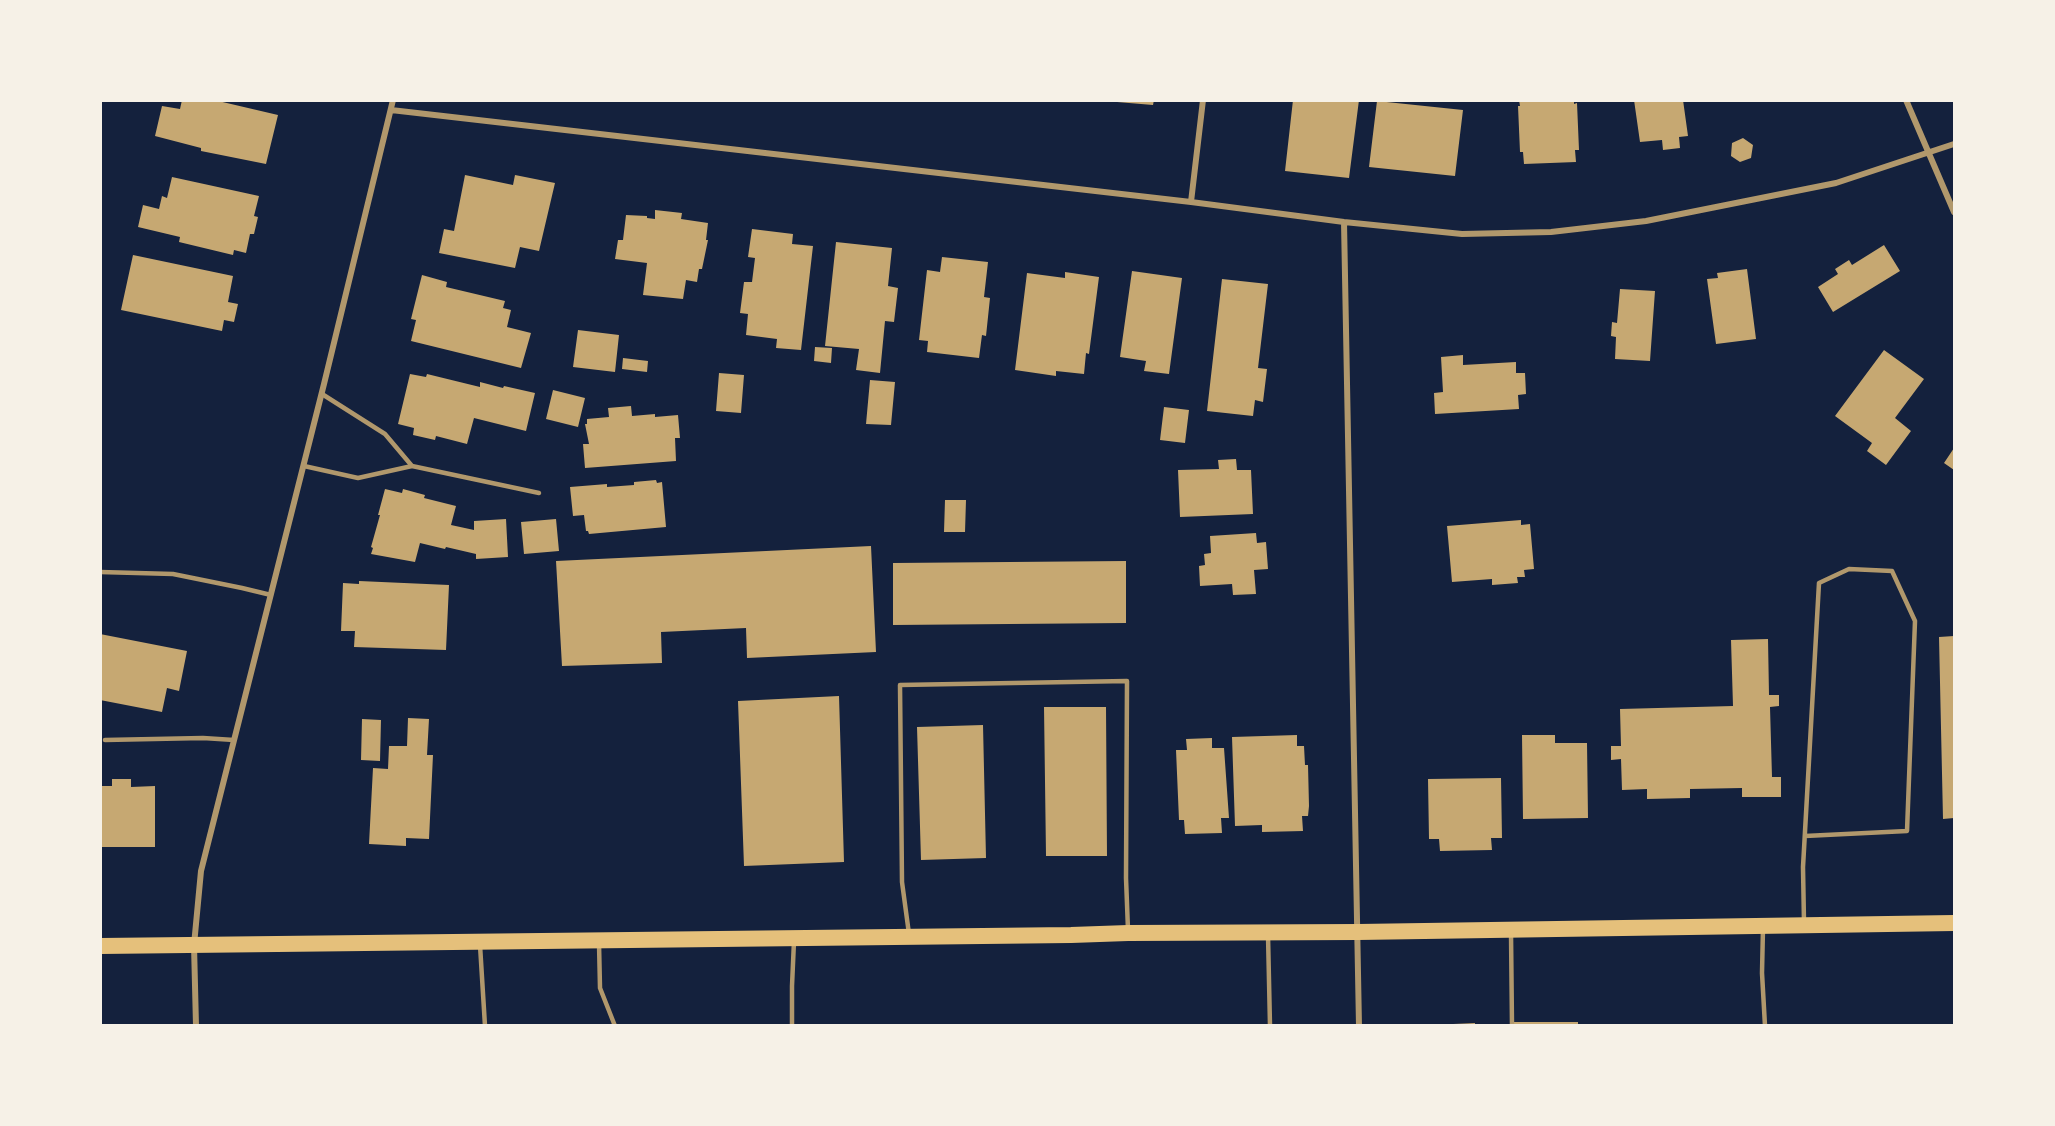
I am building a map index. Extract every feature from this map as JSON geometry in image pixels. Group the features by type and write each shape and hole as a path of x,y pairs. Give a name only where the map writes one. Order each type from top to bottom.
{"highway":[{"path":"100,946 909,938 1128,933 1954,923"}],"street":[{"path":"196,1026 194,945 201,871 322,394 393,100"},
{"path":"1191,202 1203,100"},
{"path":"1906,100 1954,212"},
{"path":"391,110 1462,234 1551,232 1646,221 1836,183 1931,154 1954,144"},
{"path":"1344,222 1359,1026"}],"lane":[{"path":"322,394 385,434 412,466"},
{"path":"304,466 358,478 412,466 539,493"},
{"path":"1804,925 1803,867 1819,583 1849,569 1893,571 1915,621 1907,831 1805,836"},
{"path":"100,572 173,574 270,595"},
{"path":"909,938 902,882 900,685 1127,681 1128,933"},
{"path":"105,740 203,738 234,740"},
{"path":"1764,926 1762,973 1765,1026"},
{"path":"1511,930 1512,1026"},
{"path":"1268,933 1270,1026"},
{"path":"792,1026 794,939"},
{"path":"598,941 600,988 615,1026"},
{"path":"480,942 485,1026"}],"building":[{"path":"182,100 214,100 278,115 266,164 201,151 201,148 155,136 162,106 180,109"},
{"path":"1118,100 1154,100 1153,105 1117,102"},
{"path":"1293,100 1359,100 1349,178 1285,171"},
{"path":"1519,100 1574,100 1574,104 1577,103 1579,150 1575,150 1576,162 1524,164 1523,152 1520,152"},
{"path":"1634,100 1683,100 1688,136 1679,137 1680,148 1663,150 1662,140 1640,142"},
{"path":"1377,101 1463,110 1455,176 1369,167"},
{"path":"1743,138 1753,145 1751,158 1740,162 1731,156 1732,143"},
{"path":"465,175 513,185 515,175 555,183 539,251 520,247 515,268 439,253 444,229 454,231"},
{"path":"172,177 259,196 254,216 258,217 254,234 250,234 246,253 234,250 233,255 179,242 180,237 138,227 143,205 159,209 162,196 167,198"},
{"path":"655,210 682,213 681,219 708,223 706,240 708,240 702,269 699,269 697,282 686,280 683,299 643,295 647,263 615,259 618,240 623,240 626,215 647,216 647,218 655,219"},
{"path":"752,229 793,234 792,244 813,246 801,350 776,348 777,339 746,335 748,314 740,313 744,282 752,282 755,258 748,257"},
{"path":"836,242 892,248 888,286 898,288 894,322 885,321 880,373 856,370 859,349 825,346"},
{"path":"1884,245 1900,271 1833,312 1818,287 1838,274 1835,269 1849,260 1852,265"},
{"path":"133,255 233,276 228,302 238,304 234,322 224,320 222,331 121,310"},
{"path":"942,257 988,262 984,297 990,298 986,336 982,335 979,358 927,352 928,341 919,340 927,270 940,272"},
{"path":"1747,269 1756,339 1716,344 1707,279 1718,278 1717,273"},
{"path":"1132,271 1182,278 1169,374 1144,371 1146,361 1120,357"},
{"path":"1065,272 1099,277 1089,354 1086,353 1084,374 1056,371 1056,376 1015,370 1027,273 1065,278"},
{"path":"422,275 447,282 446,287 505,301 503,308 511,310 507,327 531,333 521,368 411,341 416,320 411,319"},
{"path":"1222,279 1268,284 1258,368 1267,369 1263,402 1255,400 1253,416 1207,411"},
{"path":"1620,289 1655,291 1650,361 1615,359 1616,337 1611,336 1612,322 1617,323"},
{"path":"578,330 619,335 615,372 573,367"},
{"path":"815,347 832,348 831,363 814,361"},
{"path":"1884,350 1924,379 1895,418 1911,431 1886,465 1867,451 1872,443 1835,416"},
{"path":"1463,355 1463,365 1516,362 1516,373 1525,373 1526,394 1518,395 1519,409 1435,414 1434,393 1443,392 1441,357"},
{"path":"623,358 648,361 647,372 622,369"},
{"path":"719,373 744,375 741,413 716,411"},
{"path":"410,374 426,377 427,374 480,387 480,382 535,393 526,431 474,418 467,444 436,436 435,440 413,435 414,428 398,424"},
{"path":"870,380 895,382 891,425 866,424"},
{"path":"553,390 585,398 578,427 546,419"},
{"path":"631,406 632,416 678,415 680,438 675,438 676,461 585,468 583,444 589,444 585,424 587,424 587,419 609,417 608,408"},
{"path":"1164,407 1189,410 1185,443 1160,440"},
{"path":"1954,448 1954,470 1944,463"},
{"path":"1236,459 1237,470 1251,470 1253,514 1180,517 1178,470 1219,469 1218,460"},
{"path":"656,480 657,483 662,482 666,527 589,534 586,531 584,515 573,516 570,487 607,484 607,487 634,485 634,482"},
{"path":"385,489 402,493 403,489 425,495 424,498 456,506 451,525 474,530 474,521 506,519 508,557 476,559 476,554 420,543 415,562 371,554"},
{"path":"945,500 966,500 965,532 944,532"},
{"path":"556,519 559,551 524,554 521,522"},
{"path":"1521,520 1521,525 1530,524 1534,569 1524,570 1525,577 1517,577 1518,583 1492,585 1492,579 1452,582 1447,526"},
{"path":"1256,533 1257,543 1266,542 1268,569 1254,570 1256,594 1233,595 1232,584 1200,586 1199,566 1205,565 1204,554 1211,553 1210,536"},
{"path":"871,546 876,652 747,658 746,628 661,632 662,663 562,666 556,561"},
{"path":"1126,561 1126,623 893,625 893,563"},
{"path":"359,581 449,585 446,650 354,647 355,631 341,631 343,583 359,584"},
{"path":"100,634 187,651 179,691 167,688 162,712 100,700"},
{"path":"1954,636 1954,818 1943,819 1939,637"},
{"path":"1768,639 1769,695 1779,695 1779,706 1770,707 1772,777 1781,777 1781,797 1742,797 1742,788 1690,789 1690,798 1647,799 1647,789 1622,790 1621,759 1611,760 1611,746 1621,746 1620,709 1733,706 1731,640"},
{"path":"839,696 844,862 744,866 738,701"},
{"path":"1044,707 1106,707 1107,856 1046,856"},
{"path":"408,718 429,719 427,755 433,755 429,839 406,838 406,846 369,844 373,768 388,769 389,746 407,746"},
{"path":"362,719 381,720 380,761 361,760"},
{"path":"983,725 986,858 921,860 917,727"},
{"path":"1297,735 1297,746 1304,746 1305,765 1308,765 1309,806 1308,816 1302,816 1303,831 1262,832 1262,825 1235,826 1232,737"},
{"path":"1522,735 1555,735 1555,743 1587,743 1588,818 1523,819"},
{"path":"1212,738 1212,748 1224,748 1229,818 1221,818 1222,833 1185,834 1184,820 1179,820 1176,750 1187,750 1186,739"},
{"path":"1501,778 1502,838 1491,838 1492,850 1440,851 1439,839 1429,839 1428,779"},
{"path":"112,779 131,779 131,787 155,786 155,847 100,847 100,786 112,786"},
{"path":"1514,1022 1578,1022 1578,1026 1514,1026"},
{"path":"1475,1023 1475,1026 1453,1026 1453,1024"}]}
